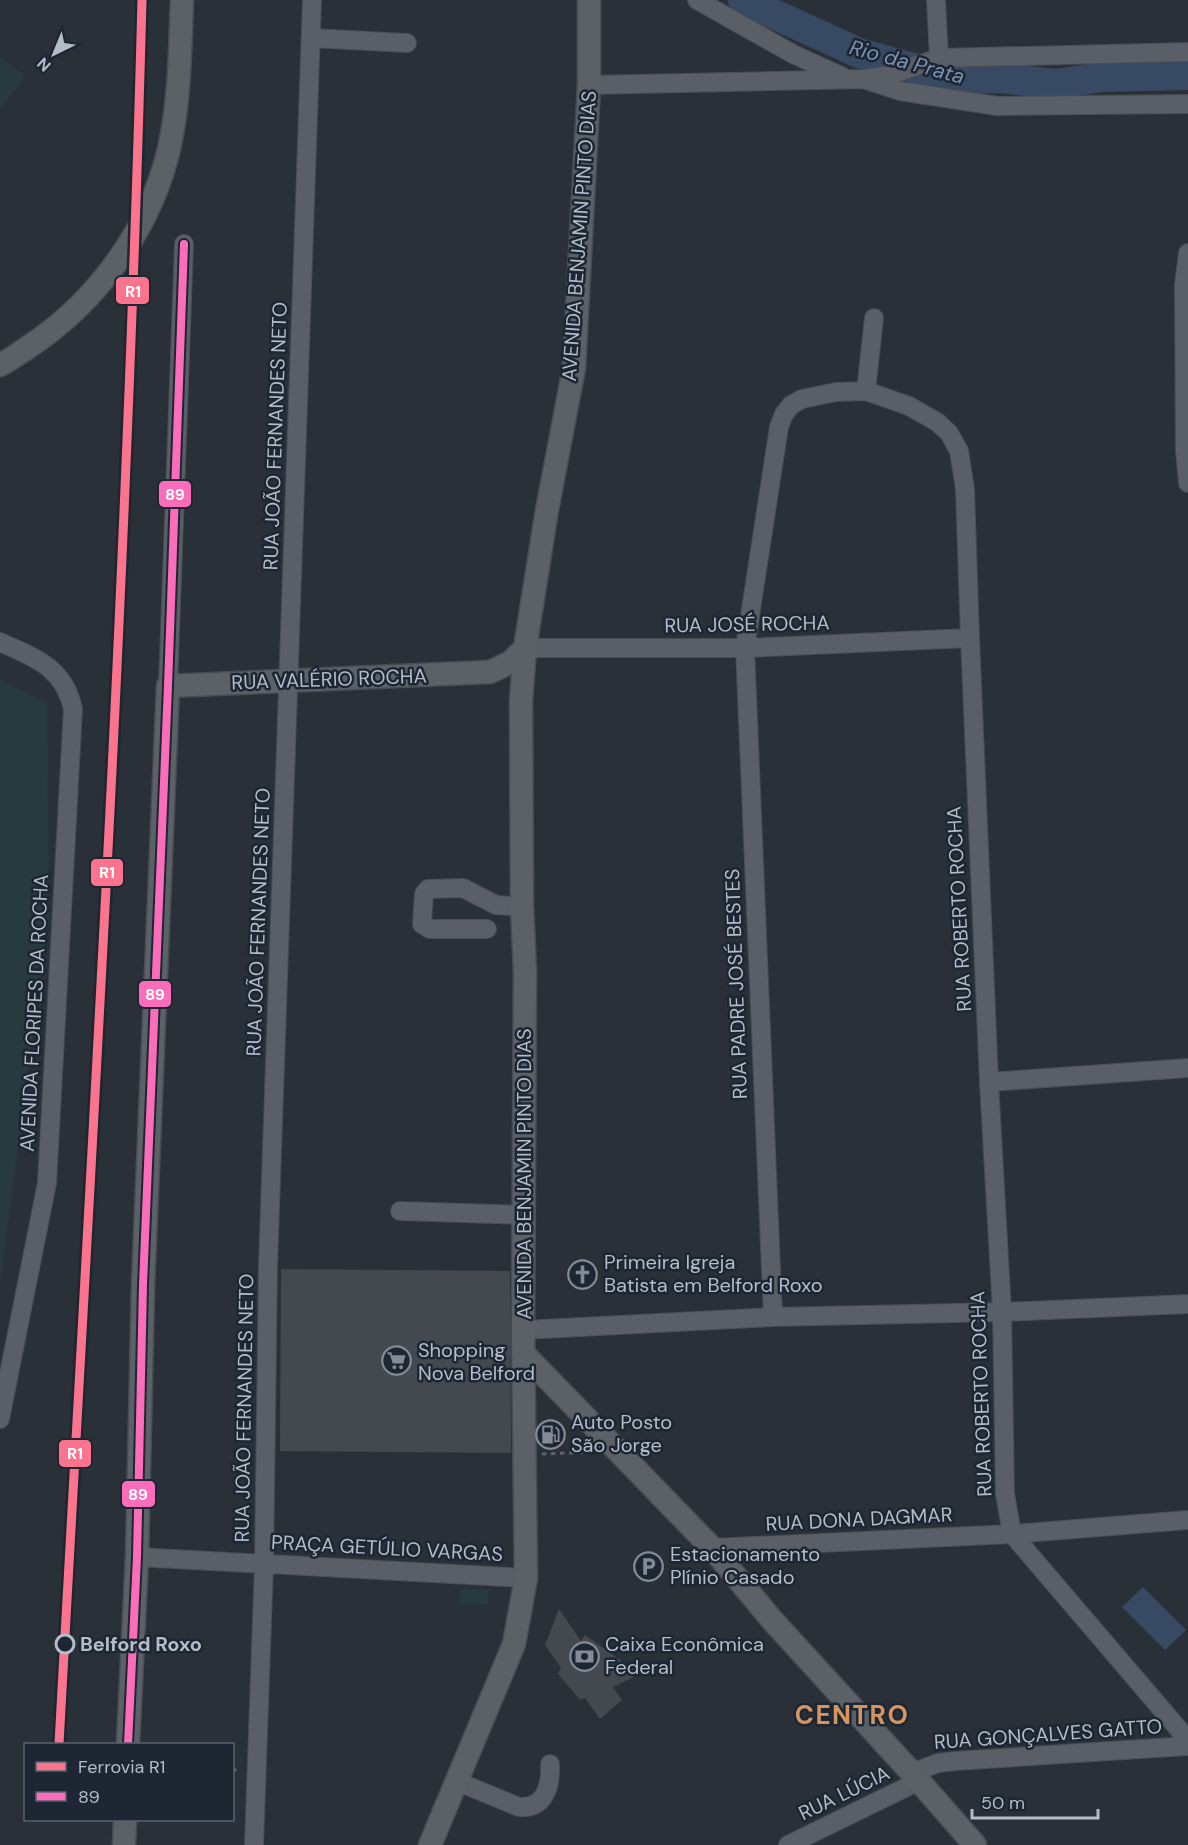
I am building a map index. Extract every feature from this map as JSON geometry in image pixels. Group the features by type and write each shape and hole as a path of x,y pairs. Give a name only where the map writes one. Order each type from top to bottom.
{"main road":[{"path":"0,365 51,332 99,286 127,245 151,203 169,150 178,99 182,0"},
{"name":"AVENIDA BENJAMIN PINTO DIAS","path":"430,1845 514,1644 526,1578 523,1353 525,984 522,907 521,701 525,648 573,368 589,85 589,0"},
{"path":"490,672 511,662 525,648"},
{"path":"490,672 507,683 521,701"},
{"name":"RUA VALÉRIO ROCHA","path":"168,686 490,672"},
{"path":"128,1743 137,1557 143,1297 168,686"},
{"path":"523,1353 712,1548 772,1620 975,1845"},
{"path":"124,1845 125,1821"}],"street":[{"name":"RUA JOÃO FERNANDES NETO","path":"254,1845 264,1564 268,1265 312,0"},
{"path":"697,0 792,54 855,79 900,91 997,106 1188,104"},
{"path":"935,59 936,0"},
{"path":"311,38 407,43"},
{"path":"589,85 855,79 890,75 935,59 1188,52"},
{"path":"168,686 183,244"},
{"path":"1188,253 1184,285 1188,483"},
{"path":"867,391 874,318"},
{"name":"RUA ROBERTO ROCHA","path":"745,648 779,427 784,414 791,405 802,399 836,392 867,391 909,406 937,422 949,433 959,451 965,489 989,1082 1002,1312 1005,1494 1012,1534"},
{"name":"RUA JOSÉ ROCHA","path":"525,648 745,648 970,638"},
{"name":"AVENIDA FLORIPES DA ROCHA","path":"0,642 49,667 64,682 73,709 47,1183 0,1419"},
{"name":"RUA PADRE JOSÉ BESTES","path":"745,648 773,1317"},
{"path":"487,928 429,930 422,924 424,894 429,889 463,888 496,905 522,907"},
{"path":"989,1082 1188,1068"},
{"path":"400,1211 525,1215"},
{"path":"523,1330 773,1317 1002,1312 1188,1304"},
{"name":"RUA DONA DAGMAR","path":"712,1548 1012,1534 1188,1520"},
{"path":"1012,1534 1188,1740"},
{"name":"PRAÇA GETÚLIO VARGAS","path":"137,1557 526,1578"},
{"name":"RUA GONÇALVES GATTO","path":"916,1777 938,1763 1188,1746"},
{"path":"456,1781 519,1807 529,1808 542,1799 551,1782 550,1764"},
{"name":"RUA LÚCIA","path":"788,1845 916,1777"}],"path":[{"path":"524,1454 618,1452"}],"green space":[{"path":"0,57 25,75 0,110"},
{"path":"0,680 47,703 49,914 0,1284"},
{"path":"460,1589 489,1590 488,1605 460,1604"}],"water":[{"path":"1143,1587 1186,1630 1165,1650 1122,1607"}],"building":[{"name":"Shopping Nova Belford","path":"281,1269 510,1271 511,1453 280,1451"},
{"name":"Caixa Econômica Federal","path":"559,1609 581,1641 585,1635 640,1674 613,1687 622,1700 600,1719 585,1698 580,1700 558,1674 561,1668 545,1645"}],"waterway":[{"name":"Rio da Prata","path":"743,0 859,53 953,79 1001,78 1055,84 1103,77 1188,75"}],"rail line":[{"name":"R1","path":"59,1743 118,654 142,0"}],"transit line":[{"name":"89","path":"128,1743 137,1557 143,1285 184,244"}],"place":[{"name":"Primeira Igreja Batista em Belford Roxo","path":"583,1274"},
{"name":"Shopping Nova Belford","path":"397,1361"},
{"name":"Auto Posto São Jorge","path":"550,1434"},
{"name":"Estacionamento Plínio Casado","path":"649,1566"},
{"name":"Belford Roxo","path":"65,1644"},
{"name":"Caixa Econômica Federal","path":"584,1656"}],"district":[{"name":"CENTRO","path":"852,1715"}]}
